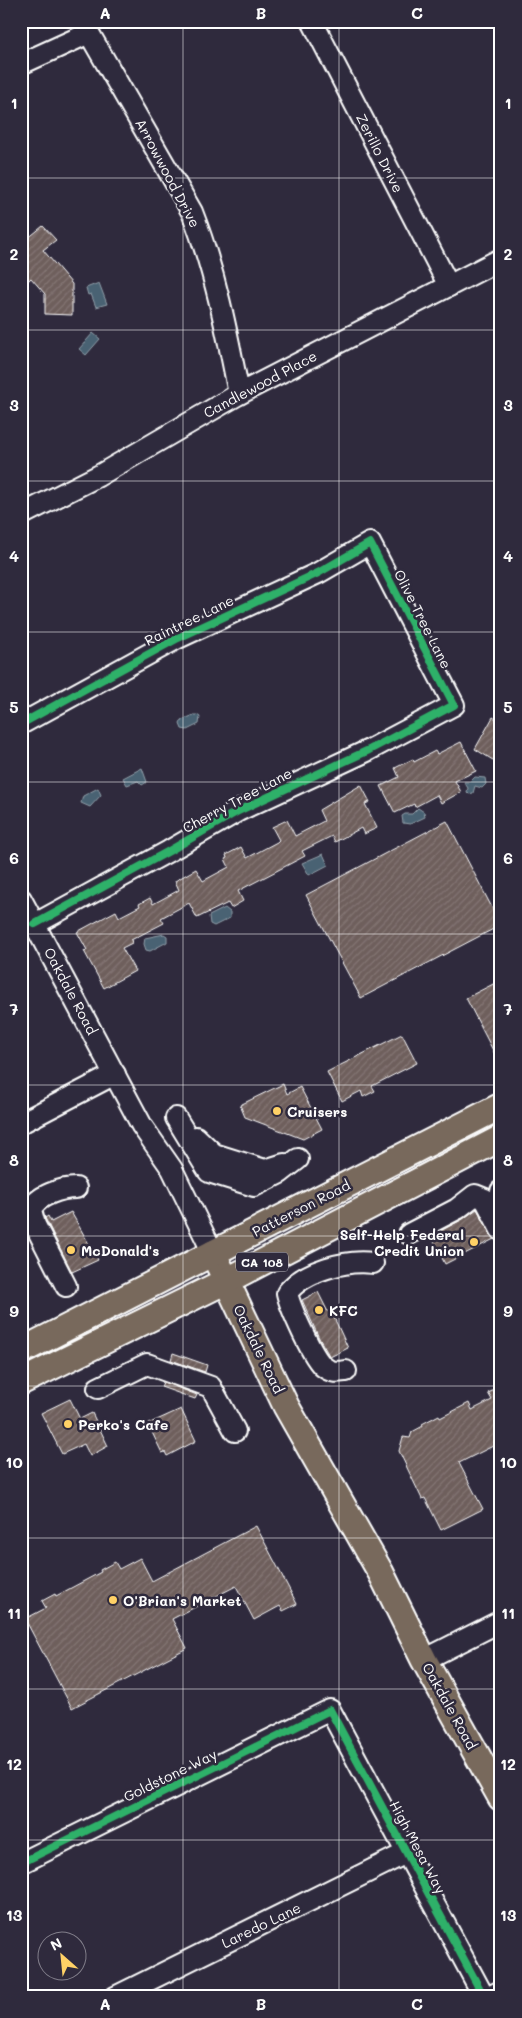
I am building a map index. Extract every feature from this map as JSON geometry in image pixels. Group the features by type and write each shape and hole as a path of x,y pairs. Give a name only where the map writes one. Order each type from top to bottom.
{"main road":[{"name":"Patterson Road","path":"21,1351 501,1106"},
{"name":"CA 108","path":"21,1382 226,1281 501,1138"},
{"name":"Oakdale Road","path":"213,1254 286,1406 381,1573 424,1660 501,1798"}],"street":[{"name":"Zerillo Drive","path":"312,21 448,286"},
{"path":"21,64 86,27"},
{"name":"Arrowwood Drive","path":"86,27 192,212 223,311 239,394"},
{"name":"Candlewood Place","path":"21,515 98,476 239,394 501,259"},
{"name":"Olive Tree Lane","path":"370,543 454,705"},
{"name":"Raintree Lane","path":"21,724 178,638 318,573 370,543"},
{"name":"Cherry Tree Lane","path":"35,924 238,811 369,750 454,705"},
{"name":"Oakdale Road","path":"21,899 142,1126 172,1169 213,1254"},
{"path":"21,1124 115,1074"},
{"path":"176,1118 214,1154 265,1170 298,1159 280,1173 267,1179 254,1186 209,1172 176,1118"},
{"path":"66,1286 32,1216 33,1205 65,1188 76,1188"},
{"path":"501,1191 501,1198"},
{"path":"409,1234 457,1209 475,1195 485,1199 501,1230"},
{"path":"346,1371 335,1372 322,1366 300,1326 288,1293 298,1283 336,1265 360,1261 373,1263"},
{"path":"98,1388 147,1364 211,1387 236,1431"},
{"path":"424,1660 501,1621"},
{"name":"High Mesa Way","path":"330,1710 484,1997"},
{"name":"Goldstone Way","path":"21,1863 330,1710"},
{"name":"Laredo Lane","path":"115,1997 406,1853"},
{"path":"489,1997 501,1991"}],"water":[{"path":"99,283 107,304 96,307 91,294 88,295 86,288"},
{"path":"93,333 100,339 86,355 79,349"},
{"path":"194,715 200,717 199,724 187,730 182,729 180,724 182,720"},
{"path":"142,768 147,782 142,785 138,781 127,785 123,778"},
{"path":"475,777 485,778 486,784 482,788 475,786 473,793 469,794 464,782 470,782"},
{"path":"98,788 101,795 90,807 81,803 83,796"},
{"path":"418,808 424,812 425,817 410,824 403,823 402,816 412,814"},
{"path":"323,854 328,865 309,875 302,863"},
{"path":"225,908 230,912 230,918 214,926 210,924 209,916"},
{"path":"164,934 167,936 167,942 150,951 146,950 145,938"}],"building":[{"path":"43,226 56,240 43,250 72,284 72,315 45,314 45,294 31,278 21,288 21,244"},
{"path":"493,717 501,722 501,765 475,749"},
{"path":"461,742 476,771 455,781 461,792 441,803 437,795 415,807 414,804 395,813 381,786 399,777 395,768 413,759 414,762 435,751 437,754"},
{"path":"361,785 370,802 365,804 377,828 364,834 361,828 335,842 332,836 302,851 305,856 238,891 243,901 231,908 228,903 197,918 189,903 161,918 164,923 131,940 132,943 122,948 135,971 104,988 84,951 87,950 77,932 116,911 119,917 140,906 139,904 150,898 153,904 179,890 175,881 196,869 203,881 229,867 225,859 227,858 226,855 241,847 247,858 277,842 279,840 272,827 287,820 295,836 324,821 319,810"},
{"path":"447,821 501,925 361,998 306,895"},
{"path":"501,980 501,1066 466,998"},
{"path":"402,1034 417,1063 372,1086 375,1091 363,1097 361,1091 342,1101 327,1072"},
{"name":"Cruisers","path":"283,1084 287,1094 300,1087 322,1129 303,1139 245,1117 240,1105"},
{"path":"477,1209 494,1239 445,1264 431,1236 463,1219"},
{"name":"McDonald's","path":"71,1212 98,1260 72,1272 45,1218 48,1216 51,1222"},
{"path":"318,1292 328,1312 331,1311 348,1348 330,1357 302,1300"},
{"path":"173,1353 207,1365 205,1372 171,1360"},
{"path":"163,1382 197,1395 195,1399 161,1387"},
{"path":"501,1387 501,1442 459,1463 483,1509 441,1530 425,1498 422,1499 399,1451 403,1437 410,1438 412,1432 423,1426 422,1424 439,1415 440,1418 469,1403 472,1410 492,1400 488,1393"},
{"path":"70,1399 80,1419 92,1413 108,1446 90,1456 84,1444 62,1454 41,1413"},
{"path":"181,1409 196,1441 167,1456 165,1452 162,1453 148,1424"},
{"path":"256,1526 297,1604 283,1611 280,1606 254,1620 236,1586 172,1619 187,1648 72,1708 25,1619 46,1608 42,1601 55,1594 56,1596 101,1572 100,1570 115,1562 119,1569 140,1558 152,1581"}],"cycle path":[{"path":"21,724 178,638 318,573 370,543 454,705 369,750 238,811 35,924"},
{"path":"21,1863 330,1710 484,1997"}],"place":[{"name":"Cruisers","path":"277,1111"},
{"name":"Self-Help Federal Credit Union","path":"474,1242"},
{"name":"McDonald's","path":"71,1250"},
{"name":"KFC","path":"319,1310"},
{"name":"Perko's Cafe","path":"68,1424"},
{"name":"O'Brian's Market","path":"113,1600"}]}
